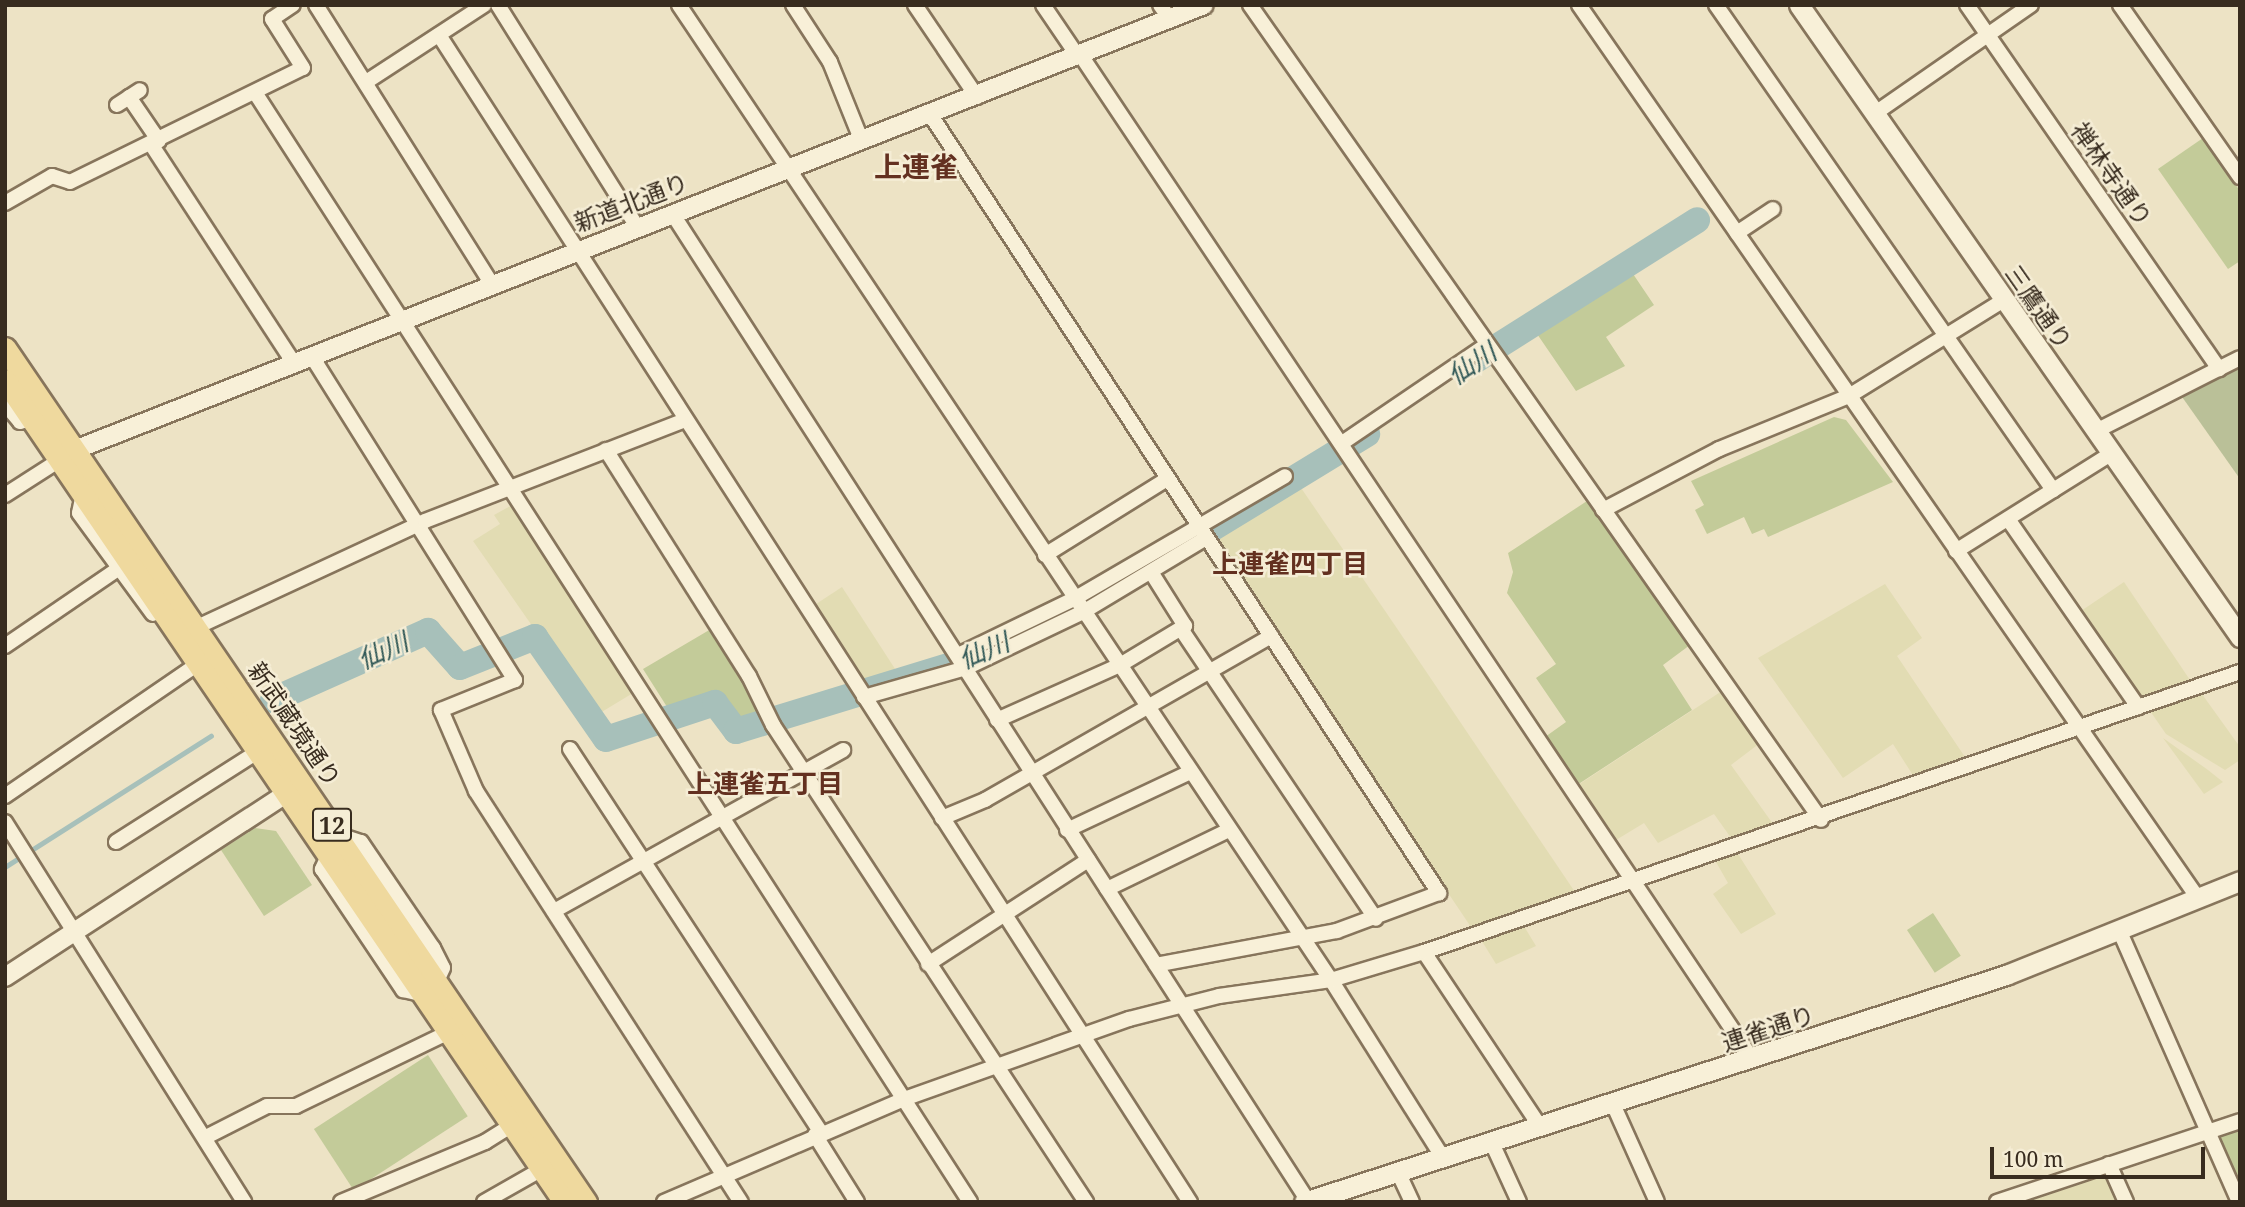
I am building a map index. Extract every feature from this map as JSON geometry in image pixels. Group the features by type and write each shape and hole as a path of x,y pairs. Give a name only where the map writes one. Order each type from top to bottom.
{"main road":[{"name":"三鷹通り","path":"1799,5 2240,637"},
{"name":"新武蔵境通り","path":"5,348 68,454 197,626 295,788 329,855 586,1202"},
{"name":"新武蔵境通り","path":"5,380 32,418 68,454 83,494 258,751 339,835 430,988 449,1032 564,1202"},
{"name":"連雀通り","path":"1306,1201 1752,1059 2120,932 2240,881"}],"street":[{"path":"5,203 52,176 69,182 256,94 303,68 272,19 293,5"},
{"path":"316,5 491,283"},
{"path":"366,82 484,5"},
{"path":"498,5 637,227"},
{"path":"679,5 1120,665 1147,710 1331,979 1443,1158"},
{"path":"793,5 830,62 861,139"},
{"path":"915,5 977,97"},
{"path":"1043,5 1345,447 1752,1059"},
{"name":"新道北通り","path":"68,454 491,283 861,139 977,97 1079,55 1165,12 1204,5"},
{"path":"1250,5 1487,351 1603,510 1821,820"},
{"path":"1579,5 2197,897"},
{"path":"1716,5 1948,334 2053,490"},
{"name":"禅林寺通り","path":"1967,5 2219,369"},
{"path":"1874,114 2031,5"},
{"path":"2120,5 2240,177"},
{"path":"439,34 1190,1202"},
{"path":"256,94 670,730 722,816 970,1202"},
{"path":"129,97 293,362"},
{"path":"930,114 1439,893 1376,919 1156,965"},
{"path":"1737,233 1773,209"},
{"path":"672,213 1306,1201"},
{"path":"1603,510 1848,394 2004,300"},
{"path":"1345,447 1487,351"},
{"path":"311,355 516,680 441,710 476,791 725,1173 741,1202"},
{"path":"2096,431 2240,358"},
{"path":"5,404 20,422 32,418"},
{"path":"197,626 416,524 685,420"},
{"path":"606,450 749,676 773,725 1086,1202"},
{"path":"1956,551 2112,453"},
{"path":"5,495 68,454"},
{"path":"860,691 966,668 1202,532 1285,476"},
{"path":"1045,555 1167,479"},
{"path":"5,796 196,658 183,651 118,569 79,513 83,494"},
{"path":"2008,519 2138,707"},
{"path":"958,655 1151,572 1202,532"},
{"path":"5,646 118,569"},
{"path":"997,720 1120,665 1185,626 1151,572"},
{"path":"1181,629 1376,919"},
{"path":"942,818 985,800 1030,770 1147,710 1271,636"},
{"path":"664,1202 818,1134 1083,1035 1180,1005 1331,979 1424,953 1821,820 2240,672"},
{"path":"570,749 818,1134 856,1202"},
{"path":"554,911 843,750"},
{"path":"116,842 258,751"},
{"path":"1068,830 1189,772"},
{"path":"5,977 295,788"},
{"path":"5,822 24,861 74,931 206,1137 244,1202"},
{"path":"1107,888 1229,830"},
{"path":"928,964 1088,860"},
{"path":"2120,932 2239,1202"},
{"path":"1424,953 1541,1128"},
{"path":"206,1137 267,1106 296,1106 449,1032"},
{"path":"1613,1104 1657,1202"},
{"path":"1997,1202 2240,1121"},
{"path":"341,1202 485,1142 512,1125"},
{"path":"1492,1143 1519,1202"},
{"path":"2109,1164 2126,1202"},
{"path":"484,1202 542,1169"},
{"path":"1398,1172 1412,1202"}],"shaded area":[{"path":"1297,482 1575,892 1473,930 1209,537"},
{"path":"514,504 638,690 595,716 473,541 500,524 494,515"},
{"path":"2124,582 2192,683 2139,700 2078,613"},
{"path":"1885,584 1922,638 1897,656 1969,763 1916,780 1893,744 1843,778 1758,658"},
{"path":"842,587 899,675 860,683 810,608"},
{"path":"2199,690 2240,747 2240,760 2225,770 2166,734 2148,708"},
{"path":"1722,691 1760,743 1731,765 1778,831 1734,842 1714,814 1658,843 1644,823 1616,840 1578,785"},
{"path":"2163,738 2208,770 2223,782 2204,794"},
{"path":"1738,854 1776,914 1741,934 1713,894 1728,883 1716,862"},
{"path":"1522,923 1536,946 1496,964 1480,938"},
{"path":"2107,1170 2121,1202 2011,1202"}],"green space":[{"path":"2203,138 2240,191 2240,261 2228,269 2158,169"},
{"path":"1627,265 1654,305 1606,337 1625,366 1576,391 1533,328"},
{"path":"2240,366 2240,479 2180,394"},
{"path":"1834,417 1846,420 1893,482 1768,537 1764,529 1752,534 1744,517 1707,534 1695,510 1704,505 1691,481"},
{"path":"1587,501 1690,645 1663,665 1692,710 1577,785 1545,737 1566,722 1536,678 1556,664 1507,593 1513,572 1508,553"},
{"path":"711,629 760,713 732,722 714,696 669,710 643,669"},
{"path":"255,828 276,831 312,885 264,916 221,850"},
{"path":"1933,913 1961,956 1935,973 1907,930"},
{"path":"428,1055 468,1116 354,1190 314,1129"},
{"path":"2240,1129 2240,1184 2218,1137"}],"waterway":[{"name":"仙川","path":"1468,365 1697,220"},
{"name":"仙川","path":"1182,547 1367,434"},
{"name":"仙川","path":"273,700 428,631 460,667 535,637 606,739 715,703 736,731 949,666"},
{"name":"仙川","path":"5,867 211,736"}],"district":[{"name":"上連雀","path":"916,166"},
{"name":"上連雀四丁目","path":"1290,564"},
{"name":"上連雀五丁目","path":"765,784"}]}
